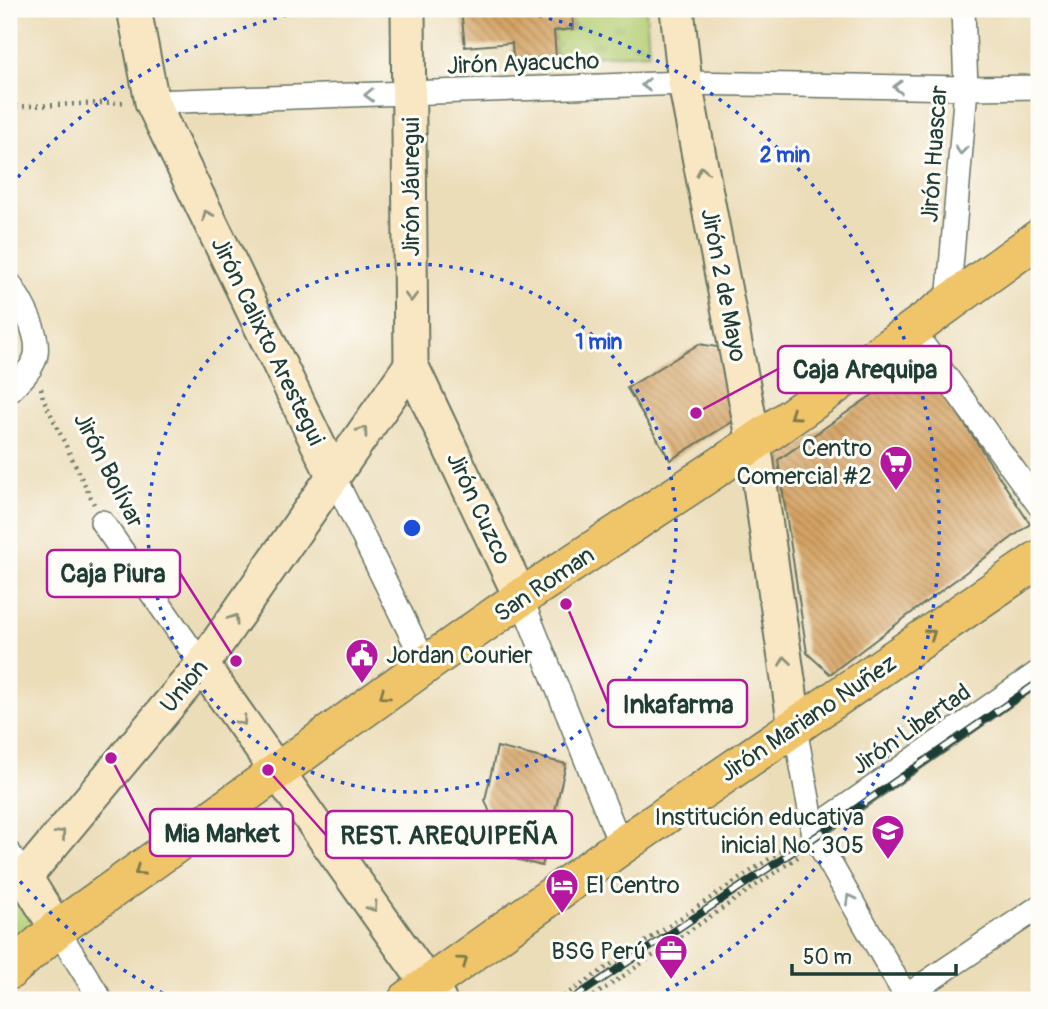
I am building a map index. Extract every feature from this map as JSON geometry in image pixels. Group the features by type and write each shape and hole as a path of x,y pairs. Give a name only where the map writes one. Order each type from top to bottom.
{"main road":[{"name":"San Roman","path":"9,971 57,929 426,665 521,598 754,443 1039,238"},
{"name":"Jirón Mariano Nuñez","path":"425,995 621,846 1039,559"}],"street":[{"name":"Jirón Calixto Arestegui","path":"134,9 152,102 426,665"},
{"name":"Jirón Jáuregui","path":"408,9 411,365"},
{"name":"Jirón 2 de Mayo","path":"677,9 685,83 754,443 795,728"},
{"name":"Jirón Huascar","path":"948,303 966,88 963,9"},
{"name":"Jirón Ayacucho","path":"152,102 685,83 1039,87"},
{"path":"9,284 23,304 36,340 35,359 9,391"},
{"path":"913,331 1039,505"},
{"name":"Union","path":"57,929 17,865 202,665 411,365"},
{"name":"Jirón Cuzco","path":"411,365 521,598 621,846"},
{"name":"Jirón Bolívar","path":"102,522 202,665"},
{"path":"202,665 279,772 425,995"},
{"name":"Jirón Libertad","path":"812,830 1039,672"},
{"path":"795,728 812,830 907,998 1039,907"},
{"path":"57,929 102,1000"}],"path":[{"path":"9,107 152,102"},
{"name":"Jirón Bolívar","path":"35,359 43,398 102,522"},
{"path":"558,1000 812,830"}],"green space":[{"path":"572,9 646,9 649,53 556,57 554,31 573,29"},
{"path":"24,876 49,917 9,951 9,893"}],"building":[{"path":"461,9 572,9 573,29 554,31 556,57 513,60 512,43 465,47"},
{"path":"699,344 723,348 732,422 670,460 627,388"},
{"name":"Centro Comercial #2","path":"923,360 1030,524 830,674 807,653 778,460"},
{"path":"497,747 566,764 542,866 507,857 485,800"}],"railway":[{"path":"571,1000 815,837 1039,682"}],"place":[{"name":"Caja Arequipa","path":"696,413"},
{"name":"Centro Comercial #2","path":"896,492"},
{"name":"Inkafarma","path":"566,604"},
{"name":"Caja Piura","path":"236,661"},
{"name":"Jordan Courier","path":"362,685"},
{"name":"Mia Market","path":"111,758"},
{"name":"REST. AREQUIPEÑA","path":"268,770"},
{"name":"Institución educativa inicial No. 305","path":"888,861"},
{"name":"El Centro","path":"562,915"},
{"name":"BSG Perú","path":"671,981"}]}
